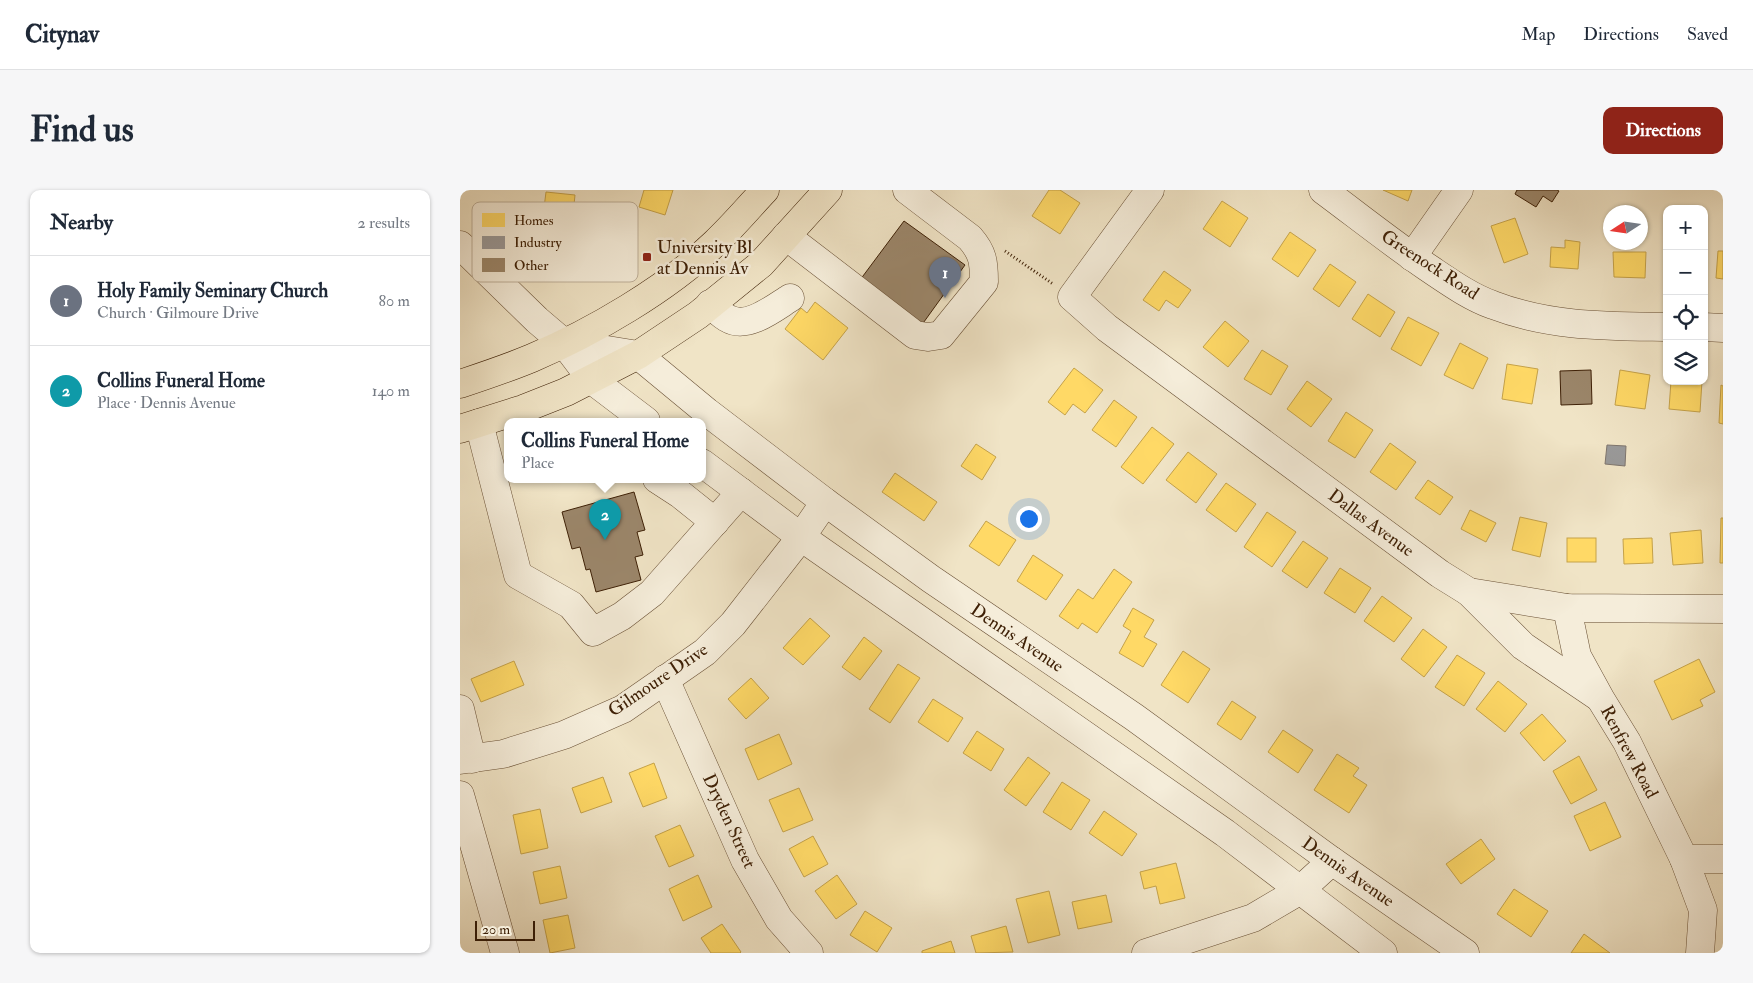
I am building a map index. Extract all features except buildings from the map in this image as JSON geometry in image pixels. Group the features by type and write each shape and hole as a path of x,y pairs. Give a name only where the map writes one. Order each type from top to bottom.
{"main road":[{"path":"460,384 530,359 564,343 634,304 674,277 715,244 765,190"},
{"path":"470,426 523,409 592,380 638,355 710,304 760,264 828,190"}],"street":[{"path":"786,236 915,335 928,337 940,335 984,282 984,262 978,248 970,238 907,190"},
{"path":"1072,297 1150,190"},
{"name":"Greenock Road","path":"1323,190 1412,257 1451,283 1492,305 1537,318 1583,325 1663,327"},
{"path":"1412,257 1459,190"},
{"path":"460,245 472,257"},
{"path":"498,282 564,343 592,380 642,418"},
{"name":"Dallas Avenue","path":"1072,297 1106,328 1440,574 1469,592 1567,608 1723,609"},
{"path":"710,304 723,316 739,322 766,314 790,298"},
{"path":"1708,327 1723,328"},
{"name":"Dennis Avenue","path":"564,343 638,355 708,412 825,502 931,578 1134,717 1332,861 1465,953"},
{"path":"470,426 499,468 518,575 572,604 593,632 622,616 652,593 741,492"},
{"path":"706,467 801,537 1225,834 1383,953"},
{"path":"663,483 715,522"},
{"name":"Gilmoure Drive","path":"466,759 503,754 564,735 623,709 705,652 733,624 801,537 825,502"},
{"path":"1469,592 1523,646 1600,698"},
{"name":"Renfrew Road","path":"1567,608 1577,656 1600,698 1628,742 1684,859 1703,910 1700,953"},
{"name":"Dryden Street","path":"665,679 745,860 779,919 809,953"},
{"path":"460,708 466,759"},
{"path":"460,795 505,953"},
{"path":"1684,859 1723,859"},
{"path":"1146,953 1253,918 1300,891 1332,861"}],"path":[{"path":"1008,253 1072,297"}],"place":[{"name":"University Bl at Dennis Av","path":"647,257"},
{"name":"Holy Family Seminary Church","path":"945,298"},
{"name":"Collins Funeral Home","path":"605,540"}]}
